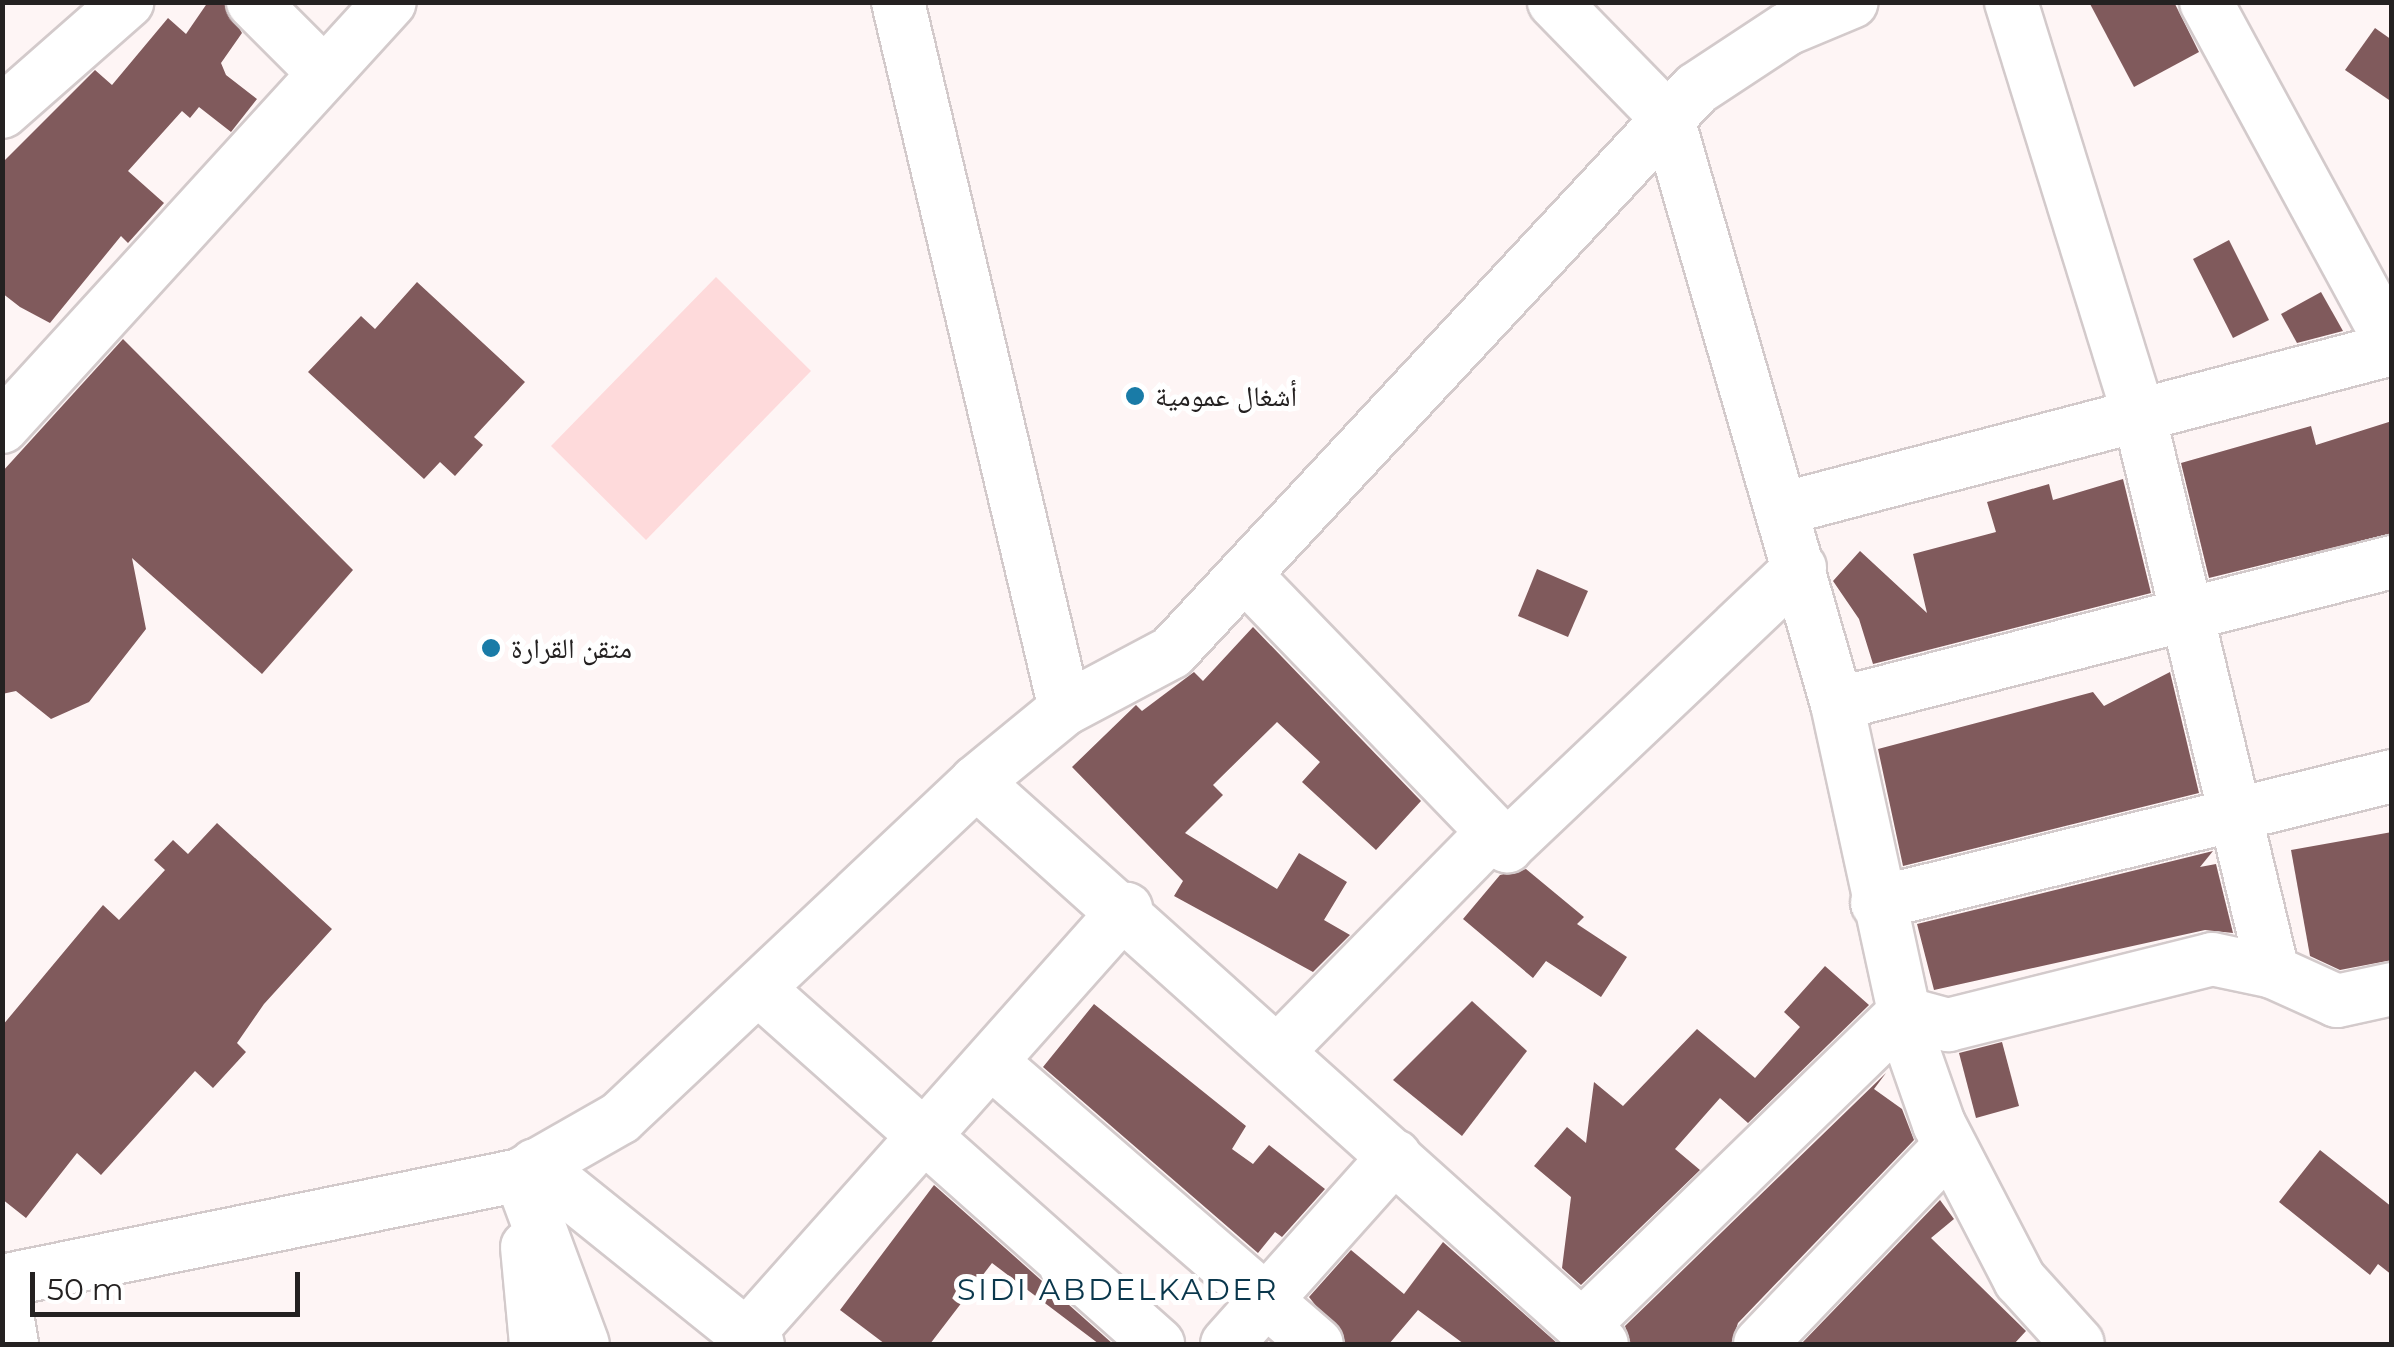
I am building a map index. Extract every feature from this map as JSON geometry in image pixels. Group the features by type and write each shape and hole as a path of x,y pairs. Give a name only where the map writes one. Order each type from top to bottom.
{"street":[{"path":"2,112 128,2"},
{"path":"253,2 324,73"},
{"path":"12,397 390,2"},
{"path":"898,2 1066,710"},
{"path":"1554,2 1668,119 1837,704 1904,1013 1950,1146 2020,1280 2057,1337"},
{"path":"12,1344 2,1284 528,1170 620,1118 762,992 976,782 1066,710 1172,652 1668,119 1734,61 1852,2"},
{"path":"2012,2 2139,415 2273,972"},
{"path":"1782,509 2392,346 2206,2"},
{"path":"1837,704 2392,562"},
{"path":"1246,576 1508,846 1800,568"},
{"path":"1878,903 2236,820 2392,776"},
{"path":"976,782 1126,910 1592,1335 1904,1013"},
{"path":"1279,1050 1493,832"},
{"path":"528,1170 752,1340 1126,910"},
{"path":"1904,1013 1948,1025 2212,959 2273,972 2337,1001 2392,989"},
{"path":"762,992 922,1140 1158,1344"},
{"path":"991,1062 1317,1344"},
{"path":"1760,1344 1950,1146"},
{"path":"1227,1344 1270,1302 1394,1156"},
{"path":"528,1170 536,1344"},
{"path":"528,1170 583,1344"}],"shaded area":[{"path":"716,277 811,371 646,540 551,446"}],"building":[{"path":"208,2 224,2 242,33 221,63 226,75 257,99 231,132 199,107 190,118 182,111 128,171 164,203 128,243 121,236 50,323 20,307 2,293 2,163 95,70 112,85 168,18 186,34"},
{"path":"2089,2 2174,2 2199,52 2134,87"},
{"path":"2375,28 2392,40 2392,102 2345,70"},
{"path":"2229,240 2269,320 2233,338 2193,259"},
{"path":"417,282 525,382 474,437 483,445 455,476 440,462 424,479 308,372 361,316 375,329"},
{"path":"2321,292 2343,331 2297,343 2281,314"},
{"path":"123,339 353,570 262,674 132,558 146,629 89,702 51,719 16,691 2,694 2,472"},
{"path":"2392,421 2392,533 2209,578 2181,463 2311,426 2316,445"},
{"path":"2123,479 2151,593 1873,664 1859,619 1833,581 1860,551 1927,613 1913,554 1996,532 1987,502 2049,484 2053,500"},
{"path":"1537,569 1588,591 1568,637 1518,616"},
{"path":"1253,627 1421,801 1376,850 1302,782 1320,762 1277,722 1213,785 1223,795 1185,833 1277,889 1299,853 1347,882 1324,920 1350,935 1313,972 1174,896 1183,881 1072,767 1136,705 1142,711 1194,672 1203,681"},
{"path":"2170,672 2199,793 1903,866 1878,749 2093,692 2104,706"},
{"path":"217,823 332,929 264,1004 237,1043 246,1052 213,1088 195,1071 101,1175 77,1153 26,1218 2,1199 2,1026 103,905 119,920 165,870 154,860 173,840 188,854"},
{"path":"2392,832 2392,960 2340,970 2310,956 2291,850"},
{"path":"2213,851 2200,867 2216,864 2233,933 2205,930 1934,990 1917,924"},
{"path":"1526,869 1584,917 1577,924 1627,957 1601,997 1546,961 1533,978 1463,919 1500,875"},
{"path":"1825,966 1869,1005 1748,1123 1720,1098 1675,1149 1700,1170 1581,1285 1562,1268 1571,1197 1534,1166 1567,1127 1586,1143 1594,1082 1623,1106 1697,1029 1755,1078 1800,1027 1784,1012"},
{"path":"1472,1001 1527,1051 1462,1136 1393,1080"},
{"path":"1094,1004 1246,1126 1232,1149 1253,1164 1269,1145 1325,1189 1282,1237 1275,1232 1258,1253 1043,1067"},
{"path":"2002,1042 2019,1106 1976,1118 1959,1053"},
{"path":"1886,1073 1874,1089 1902,1109 1914,1140 1738,1323 1731,1344 1631,1344 1625,1326"},
{"path":"2320,1150 2392,1207 2392,1275 2378,1264 2370,1275 2279,1202"},
{"path":"934,1185 1113,1344 1099,1344 992,1263 930,1344 885,1344 840,1310"},
{"path":"1940,1200 1954,1219 1931,1238 2026,1331 2014,1344 1801,1344"},
{"path":"1443,1242 1558,1344 1464,1344 1418,1310 1389,1344 1346,1344 1309,1297 1351,1250 1404,1294"}],"place":[{"name":"أشغال عمومية","path":"1135,396"},
{"name":"متقن القرارة","path":"491,648"}],"district":[{"name":"SIDI ABDELKADER","path":"1118,1290"}]}
